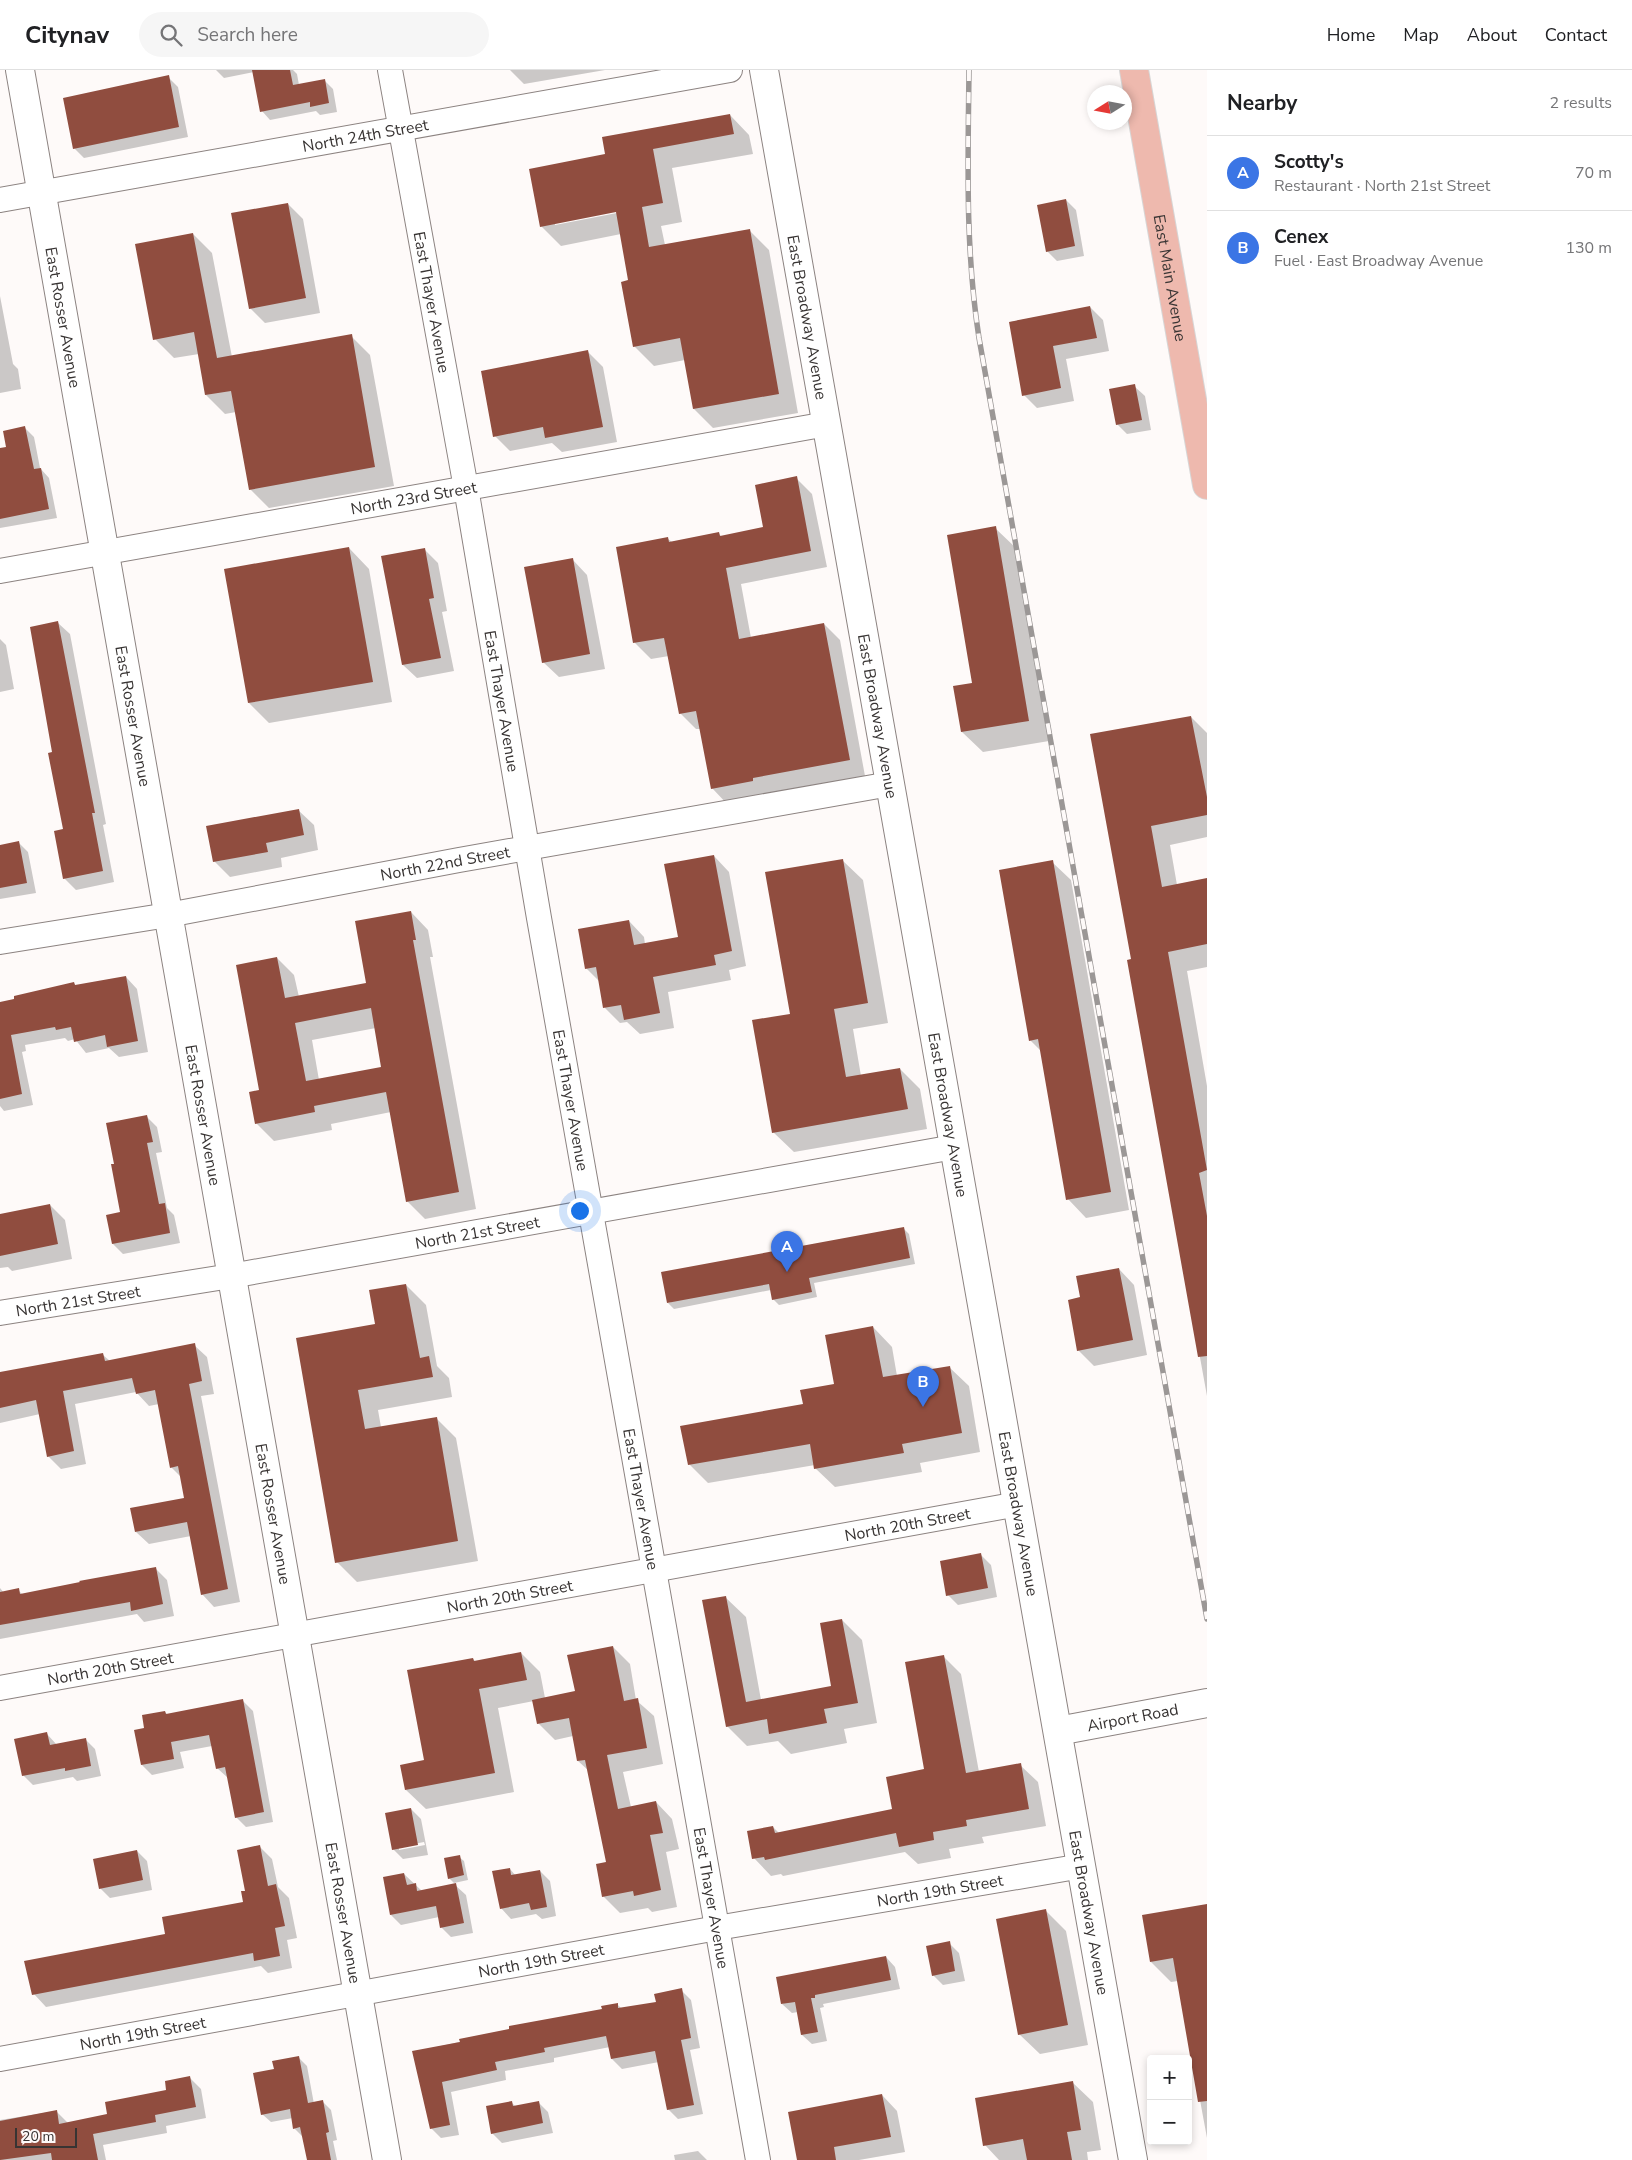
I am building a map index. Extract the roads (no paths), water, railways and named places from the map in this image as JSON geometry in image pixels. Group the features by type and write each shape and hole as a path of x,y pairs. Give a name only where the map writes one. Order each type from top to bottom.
{"main road":[{"name":"East Main Avenue","path":"1134,70 1207,485"}],"street":[{"name":"East Rosser Avenue","path":"20,70 387,2160"},
{"name":"East Thayer Avenue","path":"390,70 466,488 590,1210 758,2160"},
{"name":"North 24th Street","path":"0,200 730,70"},
{"name":"East Broadway Avenue","path":"764,70 1133,2160"},
{"name":"North 23rd Street","path":"0,571 827,424"},
{"name":"North 22nd Street","path":"0,942 168,915 890,784"},
{"name":"North 21st Street","path":"0,1313 231,1276 954,1146"},
{"name":"North 20th Street","path":"0,1688 1018,1504"},
{"name":"Airport Road","path":"1058,1731 1207,1703"},
{"name":"North 19th Street","path":"0,2059 717,1928 1082,1866"}],"railway":[{"path":"969,70 969,238 979,338 1207,1619"}],"place":[{"name":"Scotty's","path":"787,1272"},
{"name":"Cenex","path":"923,1407"}]}
